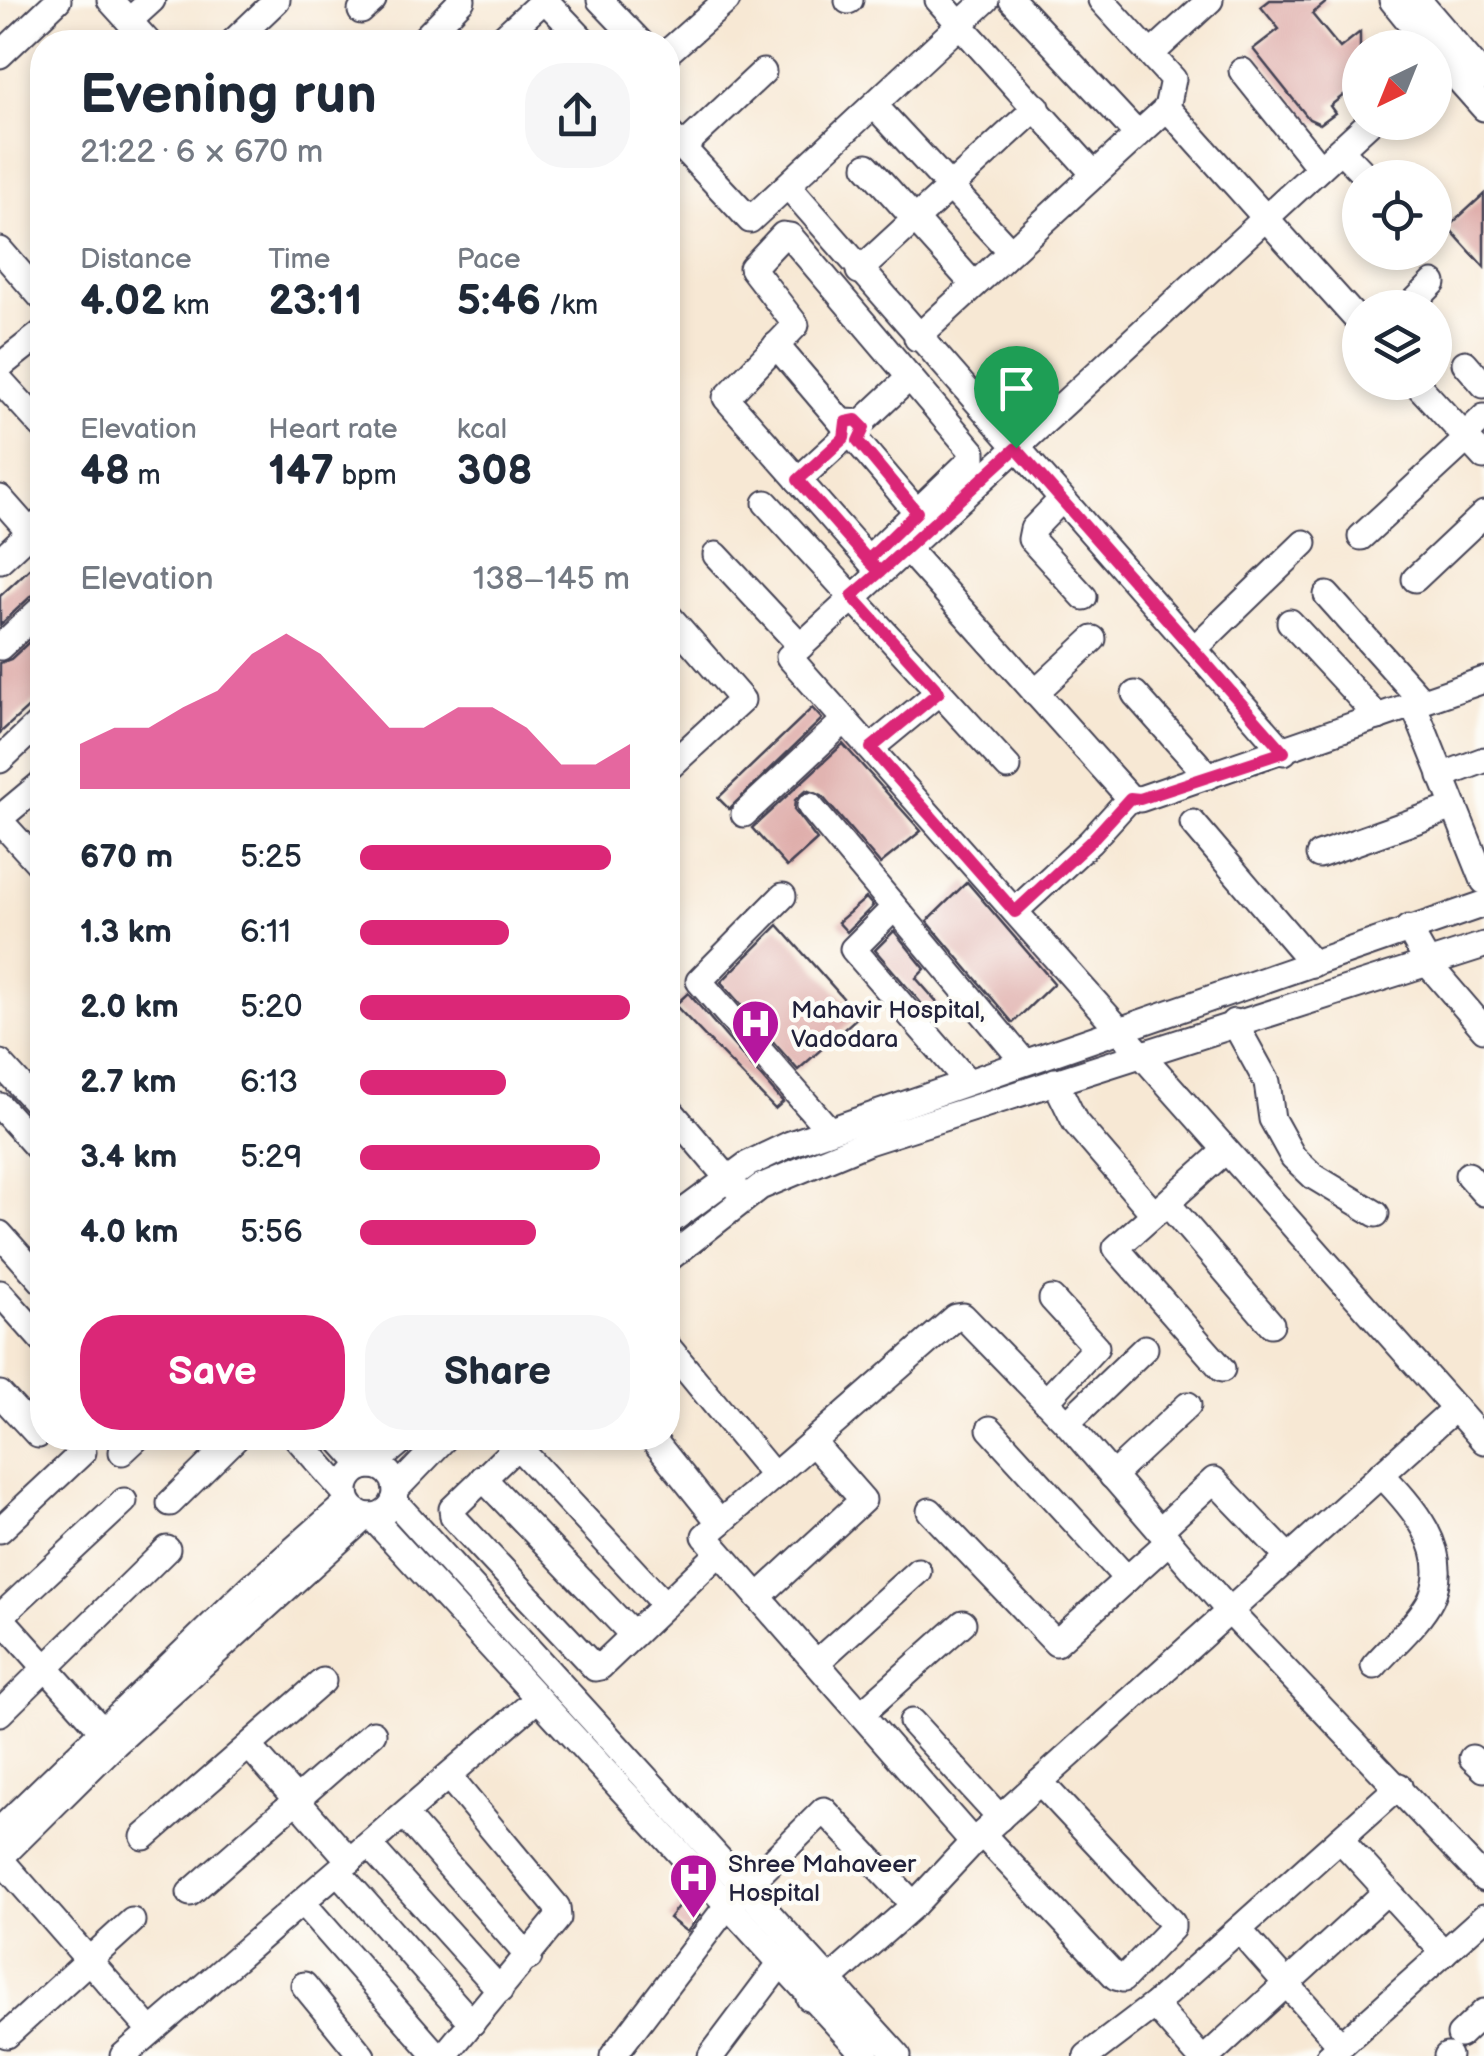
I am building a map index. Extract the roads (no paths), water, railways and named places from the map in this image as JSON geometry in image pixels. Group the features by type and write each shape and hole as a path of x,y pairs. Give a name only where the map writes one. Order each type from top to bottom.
{"street":[{"path":"0,55 58,0"},
{"path":"110,0 137,30"},
{"path":"129,21 152,0"},
{"path":"246,30 278,0"},
{"path":"433,30 462,0"},
{"path":"600,0 629,30"},
{"path":"938,0 1094,174"},
{"path":"680,145 750,220 789,188 986,0"},
{"path":"1012,0 1138,134"},
{"path":"917,338 1167,108 1173,79 1101,0"},
{"path":"1151,54 1210,0"},
{"path":"1392,0 1431,30"},
{"path":"680,41 725,1"},
{"path":"516,30 555,3 576,30"},
{"path":"1452,54 1484,108"},
{"path":"1242,71 1320,168"},
{"path":"680,136 763,72"},
{"path":"875,106 1010,251"},
{"path":"859,271 1037,107"},
{"path":"1167,108 1342,304"},
{"path":"874,566 907,549 1351,140"},
{"path":"1341,150 1351,160"},
{"path":"867,166 974,285"},
{"path":"789,188 1284,752"},
{"path":"874,566 726,398 796,321 752,265 787,234 974,455 917,512 852,596 790,657 1484,1441"},
{"path":"0,250 30,284"},
{"path":"1427,290 1434,283"},
{"path":"0,366 30,342"},
{"path":"776,345 917,512"},
{"path":"1465,363 1484,384"},
{"path":"798,480 910,376"},
{"path":"0,380 30,413"},
{"path":"1432,400 1472,444"},
{"path":"1360,537 1472,444 1484,417"},
{"path":"0,498 30,522"},
{"path":"1062,500 1033,529 1031,539 1084,598"},
{"path":"766,503 1008,767"},
{"path":"1415,580 1484,514"},
{"path":"0,560 30,532"},
{"path":"1194,649 1304,543"},
{"path":"907,549 1130,798 1140,799 1284,752 1484,680"},
{"path":"716,556 801,646"},
{"path":"1327,595 1418,702 1454,808 1477,844 1484,881"},
{"path":"0,648 30,619"},
{"path":"1290,622 1378,717"},
{"path":"680,629 742,700 680,757"},
{"path":"1035,693 1093,639"},
{"path":"871,748 939,692"},
{"path":"1135,694 1208,776"},
{"path":"744,814 845,720"},
{"path":"0,760 30,731"},
{"path":"1441,776 1484,760"},
{"path":"30,794 0,820 30,854"},
{"path":"1015,912 1090,842 1130,798"},
{"path":"810,806 893,910 1024,1062"},
{"path":"1319,855 1454,808"},
{"path":"1194,823 1314,964"},
{"path":"783,896 699,982 829,1130"},
{"path":"680,1213 727,1178 776,1151 829,1130 1484,904"},
{"path":"893,910 852,949 968,1081"},
{"path":"1408,928 1429,965 1484,1029"},
{"path":"680,1250 746,1198 868,1142 1484,945"},
{"path":"1234,1022 1267,1082 1272,1119 1293,1157 1314,1176 1376,1214"},
{"path":"0,1062 30,1095"},
{"path":"1055,1081 1075,1122 1270,1324"},
{"path":"0,1106 30,1140"},
{"path":"680,1122 746,1198"},
{"path":"1222,1369 1116,1248 1225,1151"},
{"path":"0,1234 30,1267"},
{"path":"0,1293 30,1327"},
{"path":"1046,1401 1096,1347 1052,1299"},
{"path":"1040,1782 1172,1923 1122,1978 1116,1977 985,1831 861,1714 704,1536 963,1316 1066,1422 1230,1612 1484,1879"},
{"path":"1066,1422 1145,1348"},
{"path":"680,1362 774,1476"},
{"path":"0,1394 30,1426"},
{"path":"1112,1476 1188,1405"},
{"path":"819,1990 914,1905 985,1831 1455,1408"},
{"path":"990,1429 1128,1579"},
{"path":"758,1597 863,1500 813,1443"},
{"path":"170,1502 224,1450"},
{"path":"308,1450 536,1700 736,1898 780,1964 819,1990 898,2056"},
{"path":"350,1450 368,1467 387,1472 395,1495 736,1898 819,1990 866,2056"},
{"path":"358,1507 350,1477 390,1450"},
{"path":"358,1507 385,1512 434,1450"},
{"path":"513,1450 456,1503 453,1517 586,1664 600,1667 719,1553"},
{"path":"520,1450 664,1605"},
{"path":"662,1450 720,1523"},
{"path":"0,1530 83,1452"},
{"path":"1374,1666 1424,1608 1435,1576 1430,1539 1422,1521 1380,1474"},
{"path":"483,1478 633,1635"},
{"path":"930,1511 1056,1643 1128,1579 1214,1480 1287,1556"},
{"path":"108,1737 0,1617 124,1501"},
{"path":"0,1830 108,1737 358,1507"},
{"path":"0,1713 167,1550"},
{"path":"816,1664 918,1572"},
{"path":"861,1714 963,1623"},
{"path":"144,1837 323,1682"},
{"path":"108,1737 0,1858 89,1960 143,2045 536,1700"},
{"path":"912,1722 985,1831"},
{"path":"190,1893 373,1733"},
{"path":"250,1746 352,1859 500,1990"},
{"path":"302,1902 440,2056 555,1926 557,1907 450,1777"},
{"path":"1087,2056 1154,2005 1398,1786"},
{"path":"613,2056 736,1898 824,1810 914,1905"},
{"path":"404,1816 529,1957"},
{"path":"1340,1839 1444,1953"},
{"path":"352,1859 472,2023"},
{"path":"1208,2056 1387,1891"},
{"path":"1239,1930 1287,1984 1335,2051 1484,1917"},
{"path":"6,2035 132,1922"},
{"path":"711,2056 780,1964"},
{"path":"304,1985 362,2056"},
{"path":"1154,2005 1199,2056"},
{"path":"1452,2049 1484,2012"}],"place":[{"name":"Mahavir Hospital, Vadodara","path":"756,1066"},
{"name":"Shree Mahaveer Hospital","path":"693,1920"}]}
